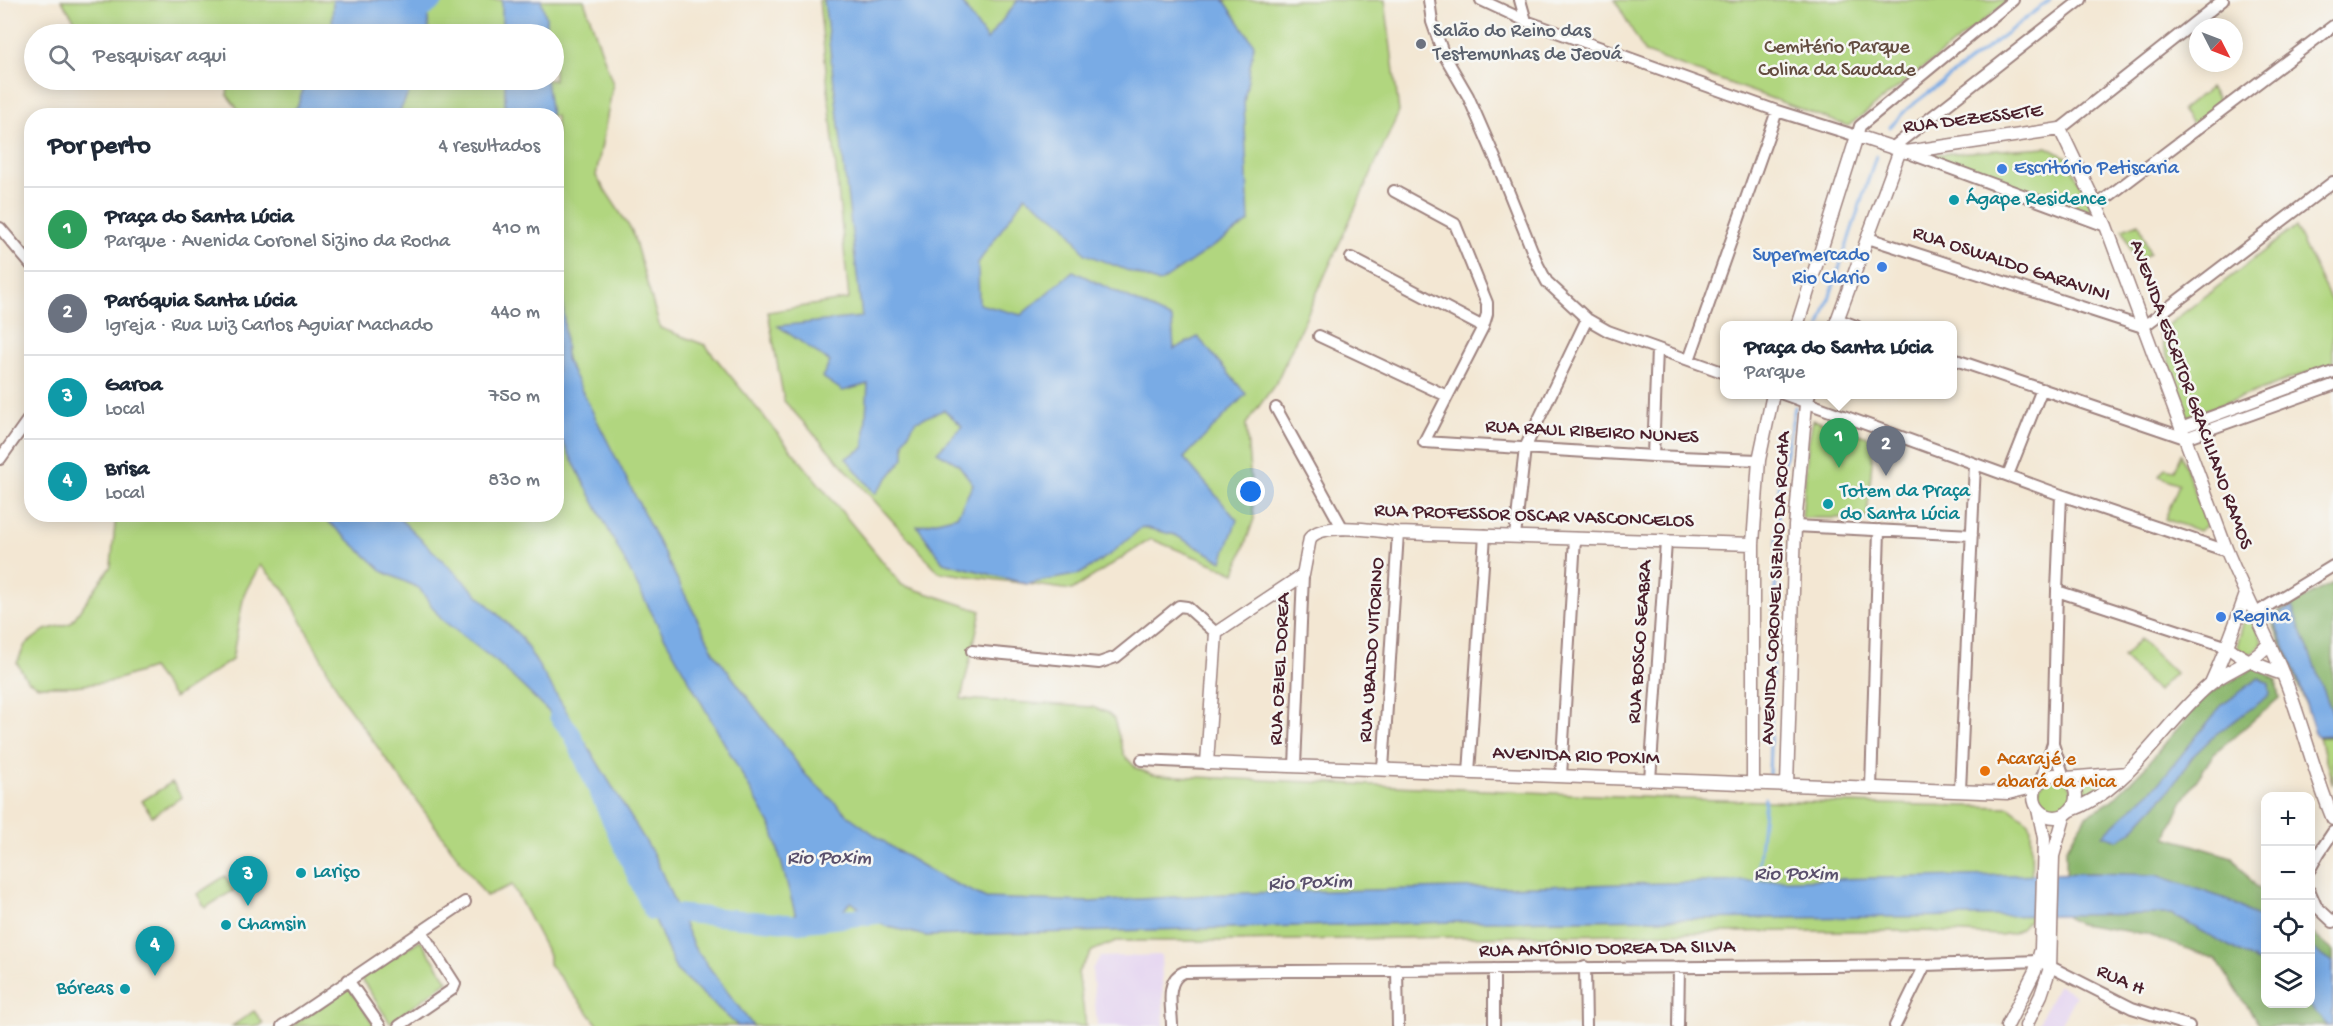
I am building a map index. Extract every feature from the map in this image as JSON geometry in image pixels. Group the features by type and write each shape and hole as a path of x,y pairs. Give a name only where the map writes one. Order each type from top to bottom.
{"street":[{"path":"1429,0 1432,22 1443,53 1472,106 1547,282 1587,319 1608,331 1720,371"},
{"path":"1481,0 1526,21 1777,111 1857,136"},
{"path":"1521,0 1526,21"},
{"path":"1799,321 1860,126 2013,0"},
{"path":"1836,321 1899,150 2081,0"},
{"path":"2060,129 2187,35 2223,0"},
{"path":"2097,205 2154,158 2333,26"},
{"path":"1689,360 1777,111"},
{"name":"RUA DEZESSETE","path":"1857,136 1899,150 2060,129"},
{"name":"AVENIDA ESCRITOR GRACILIANO RAMOS","path":"2060,129 2106,226 2227,551 2283,674 2333,819"},
{"path":"1899,150 2106,226"},
{"path":"2143,327 2297,217 2333,182"},
{"path":"1319,336 1447,396 1483,327 1487,314 1484,293 1455,224 1394,191"},
{"path":"0,228 24,256"},
{"name":"RUA OSWALDO GARAVINI","path":"1868,237 2143,327"},
{"path":"1351,258 1483,327"},
{"path":"1515,536 1525,448 1587,319"},
{"path":"1653,456 1657,350"},
{"path":"1957,360 2183,433 2333,385"},
{"path":"2183,433 2333,372"},
{"path":"2008,475 2042,389"},
{"name":"RUA RAUL RIBEIRO NUNES","path":"1447,396 1424,442 1759,460"},
{"path":"1753,784 1753,544 1759,460 1772,399"},
{"path":"1808,399 1975,464 2227,551"},
{"name":"AVENIDA CORONEL SIZINO DA ROCHA","path":"1787,785 1795,526 1808,399"},
{"path":"1276,408 1343,529"},
{"path":"0,459 24,425"},
{"path":"1960,790 1975,464"},
{"path":"2026,1026 2041,995 2047,929 2049,856 2034,793 2053,743 2056,591 2061,495"},
{"path":"1795,526 1972,535"},
{"name":"RUA PROFESSOR OSCAR VASCONCELOS","path":"1303,575 1310,538 1314,533 1325,529 1753,544"},
{"path":"1870,788 1879,530"},
{"name":"RUA UBALDO VITORINO","path":"1383,769 1398,533"},
{"path":"1469,773 1485,535"},
{"path":"1561,776 1575,538"},
{"name":"RUA BOSCO SEABRA","path":"1650,780 1666,542"},
{"path":"2239,615 2247,610 2256,613 2333,566"},
{"path":"1216,633 1303,575"},
{"name":"RUA OZIEL DOREA","path":"1295,766 1303,575"},
{"path":"2056,591 2228,647 2238,655 2283,674"},
{"path":"2211,683 2228,647 2230,634 2246,597"},
{"path":"972,651 1099,663 1116,657 1179,606 1187,608 1216,633"},
{"path":"1207,763 1216,633"},
{"path":"2037,807 2048,816 2059,817 2086,806 2102,796 2127,773 2180,712 2211,683 2251,660 2264,651 2269,643"},
{"path":"2049,856 2067,813 2076,801 2072,783 2066,777 2053,743"},
{"name":"AVENIDA RIO POXIM","path":"1142,760 2008,793 2039,783"},
{"path":"2039,783 2052,775 2066,777 2127,773"},
{"name":"AVENIDA RIO POXIM","path":"2008,793 2037,807"},
{"path":"2315,860 2333,832"},
{"path":"2313,900 2316,906 2333,922"},
{"path":"282,1026 465,902"},
{"path":"399,1026 429,1007 455,984 422,931"},
{"path":"1895,1026 1925,965"},
{"path":"2007,1026 2044,965"},
{"name":"RUA ANTÔNIO DOREA DA SILVA","path":"1172,1026 1171,986 1176,977 1184,972 2044,965"},
{"name":"RUA H","path":"2044,965 2132,1008 2189,1026"},
{"path":"1586,967 1586,1026"},
{"path":"1678,967 1678,1026"},
{"path":"1397,969 1398,1026"},
{"path":"1494,969 1494,1026"},
{"path":"348,980 381,1026"}],"shaded area":[{"path":"1161,955 1164,1026 1097,1026 1092,969 1100,957"},
{"path":"2058,985 2076,995 2059,1026 2037,1026"}],"green space":[{"path":"61,0 584,0 613,84 596,176 632,231 660,328 705,345 902,585 981,611 961,699 1092,707 1106,712 1114,719 1124,755 1136,768 1153,775 1683,799 2009,807 2029,822 2031,829 2032,910 2028,921 2021,929 2013,933 2000,935 1925,931 1788,931 1116,941 1092,951 1078,972 1086,1026 599,1026 549,964 549,955 512,885 486,896 344,701 285,590 260,565 244,594 232,660 174,698 152,668 109,682 73,686 38,686 27,680 17,663 25,645 45,630 71,623 111,566 115,522 564,522 564,108 237,108 227,95 228,90 564,90 564,24 78,24"},
{"path":"819,0 1385,0 1399,112 1276,383 1246,424 1254,519 1235,573 1151,539 1072,590 939,572 784,401 768,312 849,299"},
{"name":"Cemitério Parque Colina da Saudade","path":"1615,0 2010,0 1848,126 1645,53"},
{"path":"2210,88 2222,104 2194,126 2182,110"},
{"path":"2047,147 2066,157 2095,212 2093,217 1923,155"},
{"path":"2139,223 2150,254 2134,260 2123,229"},
{"path":"2295,227 2333,305 2333,363 2187,417 2159,332"},
{"path":"1813,420 1874,439 1867,518 1802,518 1808,445"},
{"path":"2181,454 2207,525 2199,531 2165,519 2179,484 2159,476 2165,468 2174,470"},
{"path":"2333,583 2333,737 2319,737 2270,616"},
{"path":"2248,615 2252,616 2263,642 2254,652 2242,654 2237,646 2244,620"},
{"path":"2140,639 2175,673 2157,691 2123,657"},
{"path":"2256,667 2276,680 2279,698 2213,755 2182,802 2166,837 2232,857 2261,890 2261,1008 2315,1008 2315,935 2333,951 2333,1026 2260,1026 2216,959 2146,934 2080,924 2067,918 2066,849 2086,816 2112,800 2145,767 2205,696"},
{"path":"2319,737 2333,737 2333,785"},
{"path":"2116,777 2084,801 2081,781"},
{"path":"2055,778 2068,783 2073,796 2068,809 2055,814 2042,809 2037,796 2042,783"},
{"path":"172,782 182,797 152,816 142,801"},
{"path":"225,876 234,890 205,908 197,894"},
{"path":"420,940 448,981 390,1023 361,978"},
{"path":"349,988 375,1026 291,1026"},
{"path":"254,1011 263,1023 259,1026 232,1026"}],"water":[{"path":"333,0 427,0 428,24 332,24"},
{"path":"502,0 541,0 546,24 502,24"},
{"path":"824,0 960,0 987,40 1018,0 1224,0 1254,44 1244,102 1249,222 1159,283 1085,254 1065,225 1025,196 978,263 979,304 1021,315 1073,271 1172,319 1174,349 1198,337 1246,394 1184,458 1237,520 1222,561 1175,535 1142,527 1111,554 1080,574 1027,584 943,562 917,526 957,516 973,484 958,464 937,452 962,426 944,410 916,421 904,441 904,458 875,494 846,458 864,448 868,384 843,391 822,377 830,362 778,326 862,317"},
{"path":"303,90 410,90 401,108 295,108"},
{"path":"505,90 547,90 550,108 505,108"},
{"name":"Rio Poxim","path":"564,318 566,359 715,654 806,775 850,817 896,850 943,878 986,898 1088,902 1243,893 2093,873 2157,875 2229,900 2261,920 2261,964 2171,914 1493,921 926,936 885,926 851,902 834,920 798,924 772,828 660,629 564,444"},
{"path":"329,522 403,522 521,637 654,855 694,947 753,1026 738,1026 676,970 621,838 572,734 498,663 441,619 419,588 384,572"},
{"path":"2292,607 2333,715 2333,735 2316,736 2298,679 2273,617"},
{"path":"2259,678 2269,684 2270,695 2216,734 2193,756 2171,788 2131,832 2119,840 2103,835 2157,785 2221,706"},
{"path":"2315,951 2333,963 2333,1026 2328,1026 2312,1008 2315,1008"}],"waterway":[{"name":"Rio Poxim","path":"405,24 435,0"},
{"path":"1890,127 1907,109 2050,0"},
{"path":"1822,321 1876,156"},
{"path":"1769,775 1779,486 1795,407"},
{"name":"Rio Poxim","path":"558,716 572,734 652,911 798,924 893,913"},
{"path":"1757,883 1765,798"}],"place":[{"name":"Salão do Reino das Testemunhas de Jeová","path":"1421,44"},
{"name":"Escritório Petiscaria","path":"2002,169"},
{"name":"Ágape Residence","path":"1954,200"},
{"name":"Supermercado Rio Clario","path":"1882,267"},
{"name":"Praça do Santa Lúcia","path":"1839,468"},
{"name":"Paróquia Santa Lúcia","path":"1886,476"},
{"name":"Totem da Praça do Santa Lúcia","path":"1828,504"},
{"name":"Regina","path":"2221,617"},
{"name":"Acarajé e abará da Mica","path":"1985,771"},
{"name":"Lariço","path":"301,873"},
{"name":"Garoa","path":"248,906"},
{"name":"Chamsin","path":"226,925"},
{"name":"Brisa","path":"155,976"},
{"name":"Bóreas","path":"125,989"}]}
